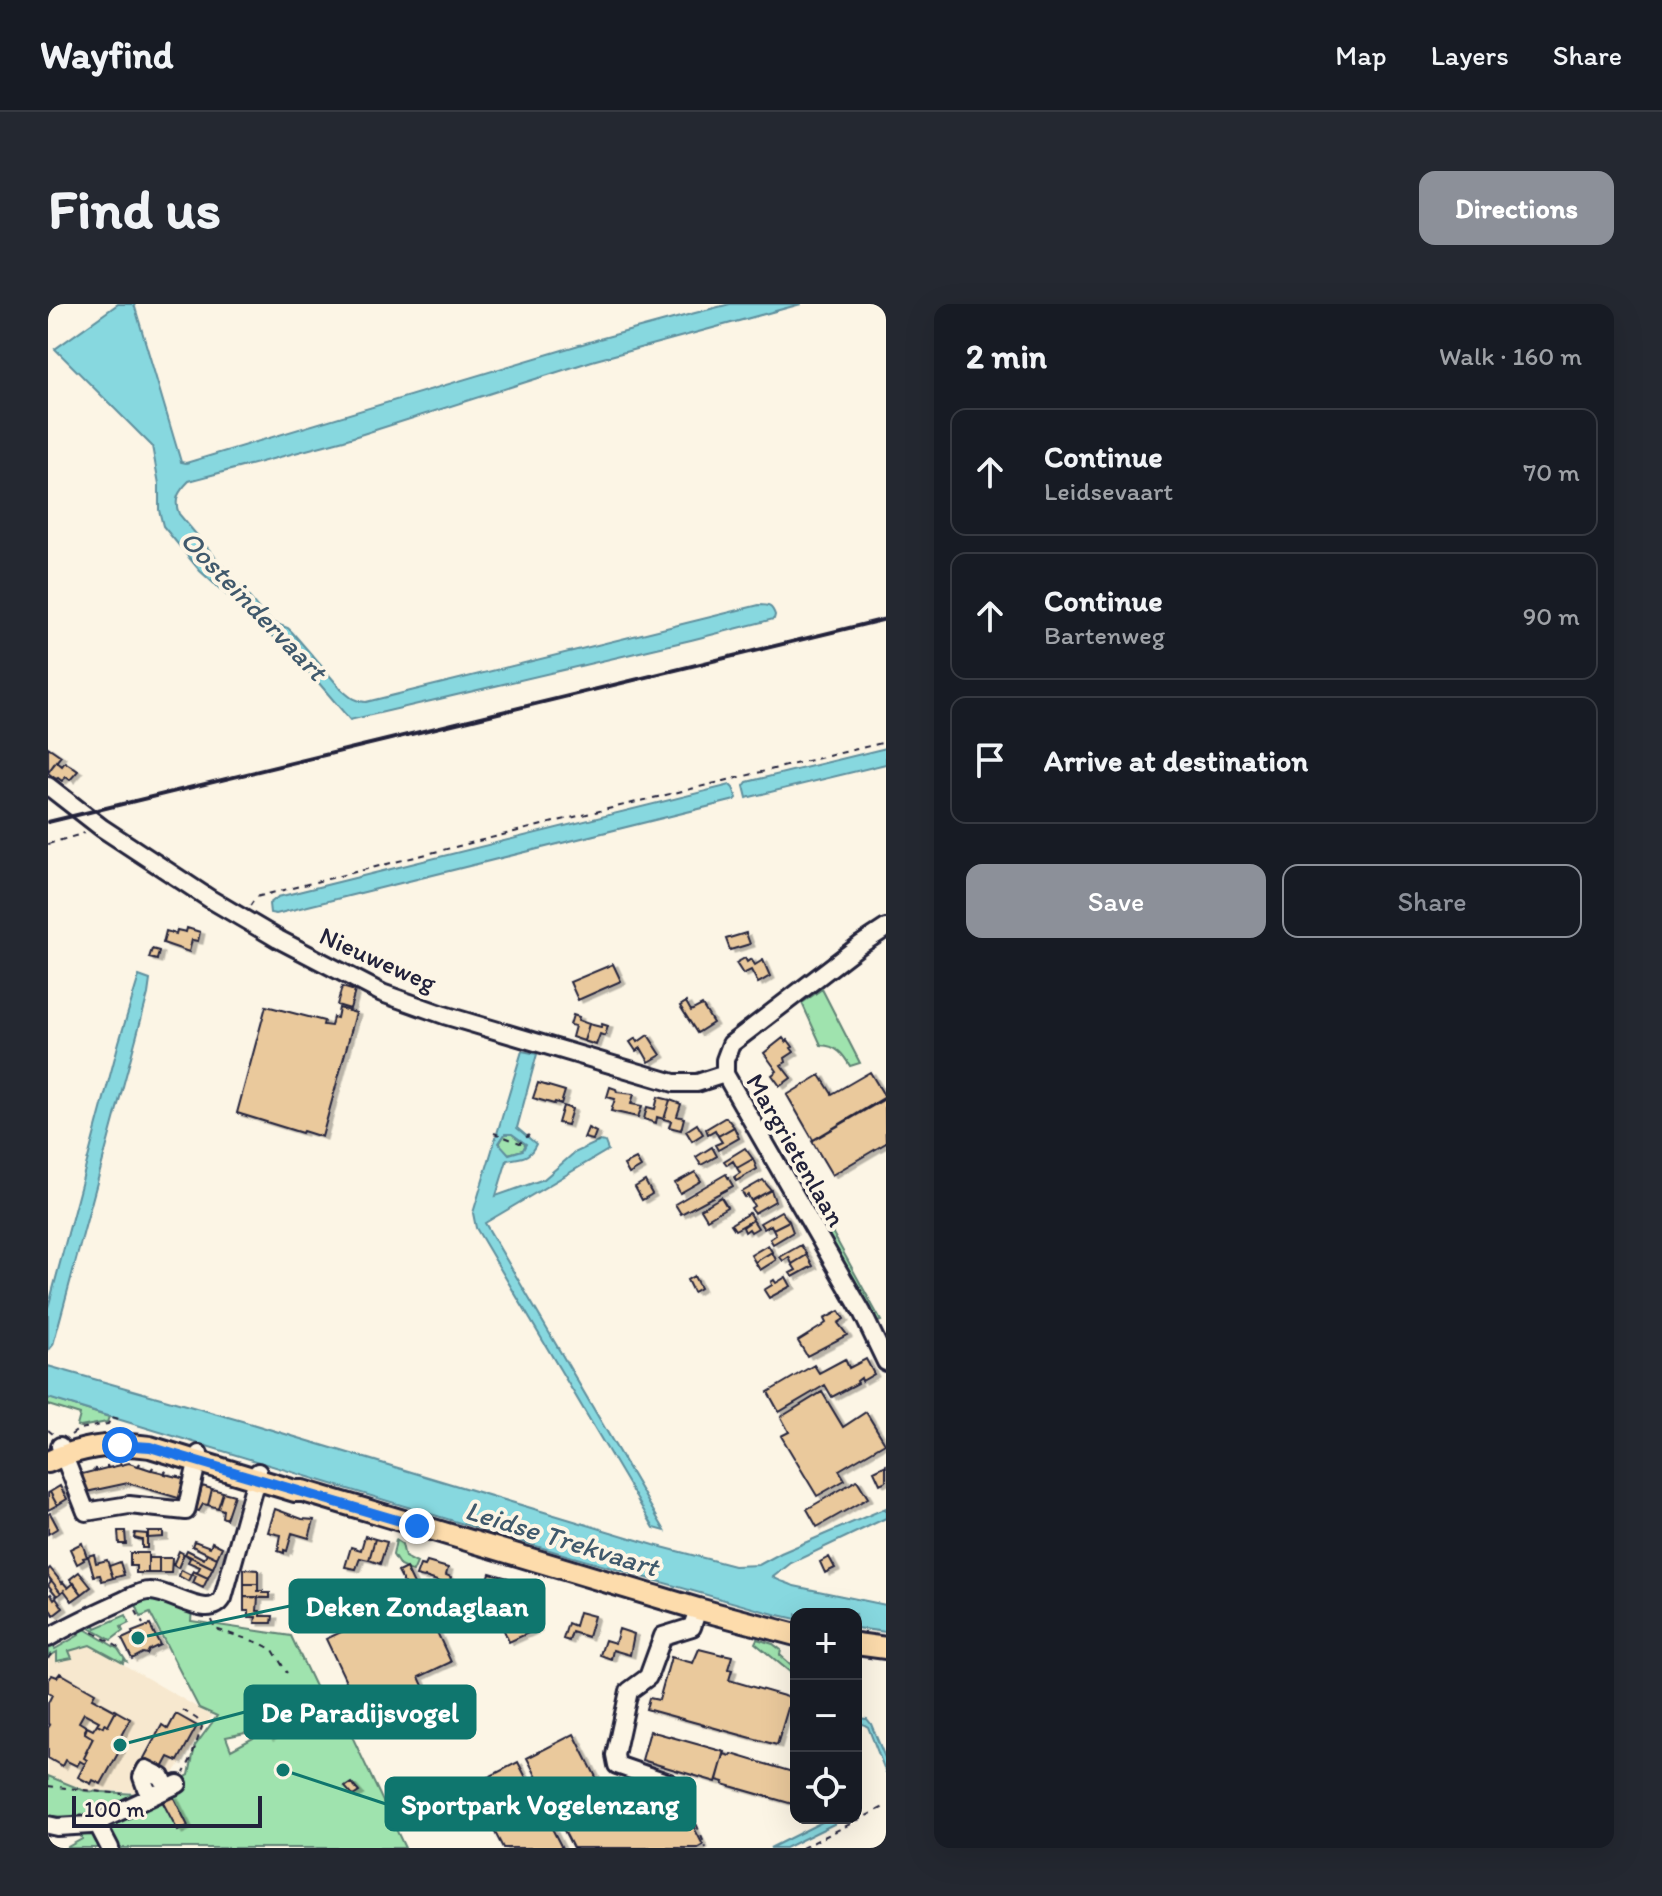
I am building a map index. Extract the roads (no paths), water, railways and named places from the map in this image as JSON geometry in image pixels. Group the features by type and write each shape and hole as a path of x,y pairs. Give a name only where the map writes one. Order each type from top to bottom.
{"main road":[{"path":"55,1448 88,1439 122,1436 151,1441 257,1476 287,1481 303,1491 790,1636"},
{"path":"862,1645 886,1648"}],"street":[{"name":"Nieuweweg","path":"48,786 102,828 242,918 382,993 444,1015 674,1083 697,1083 725,1074"},
{"name":"Margrietenlaan","path":"886,928 731,1044 725,1060 725,1074 862,1312 886,1362"},
{"path":"55,1448 86,1512 129,1505 186,1511 198,1457"},
{"path":"48,1638 76,1622 149,1591 208,1608 218,1605 223,1598 257,1476"},
{"path":"669,1783 617,1765 615,1755 629,1691 648,1677 663,1636 692,1627 698,1609"},
{"path":"48,1825 83,1826 97,1823 165,1790"},
{"path":"97,1823 110,1848"}],"water":[{"name":"Oosteindervaart","path":"118,304 134,304 181,462 186,463 695,313 730,304 801,304 592,361 344,440 189,481 177,500 179,514 263,614 274,623 288,628 342,690 359,701 366,702 759,605 771,608 774,619 350,720 275,638 200,571 163,526 152,446 55,349"},
{"path":"886,748 886,764 747,798 744,786 747,782"},
{"path":"730,785 737,798 735,800 270,913 269,904 278,897"},
{"path":"139,976 150,980 148,994 53,1345 48,1351 48,1308"},
{"path":"522,1051 537,1054 517,1128 536,1144 528,1155 507,1160 496,1196 544,1179 574,1153 600,1141 605,1142 608,1150 485,1223 665,1531 654,1528 476,1228 473,1213","holes":["505,1134 512,1134 526,1144 523,1150 509,1154 499,1143"]},
{"name":"Leidse Trekvaart","path":"48,1366 734,1566 759,1565 886,1508 886,1518 791,1563 773,1577 794,1586 886,1605 886,1632 862,1629 862,1608 790,1608 790,1618 774,1614 566,1555 48,1398"},
{"path":"862,1719 871,1724 886,1760 886,1773 868,1727 862,1724"},
{"path":"818,1824 834,1824 785,1848 770,1848"}],"railway":[{"path":"48,822 886,619"}],"place":[{"name":"Deken Zondaglaan","path":"138,1638"},
{"name":"De Paradijsvogel","path":"120,1745"},
{"name":"Sportpark Vogelenzang","path":"283,1770"}]}
